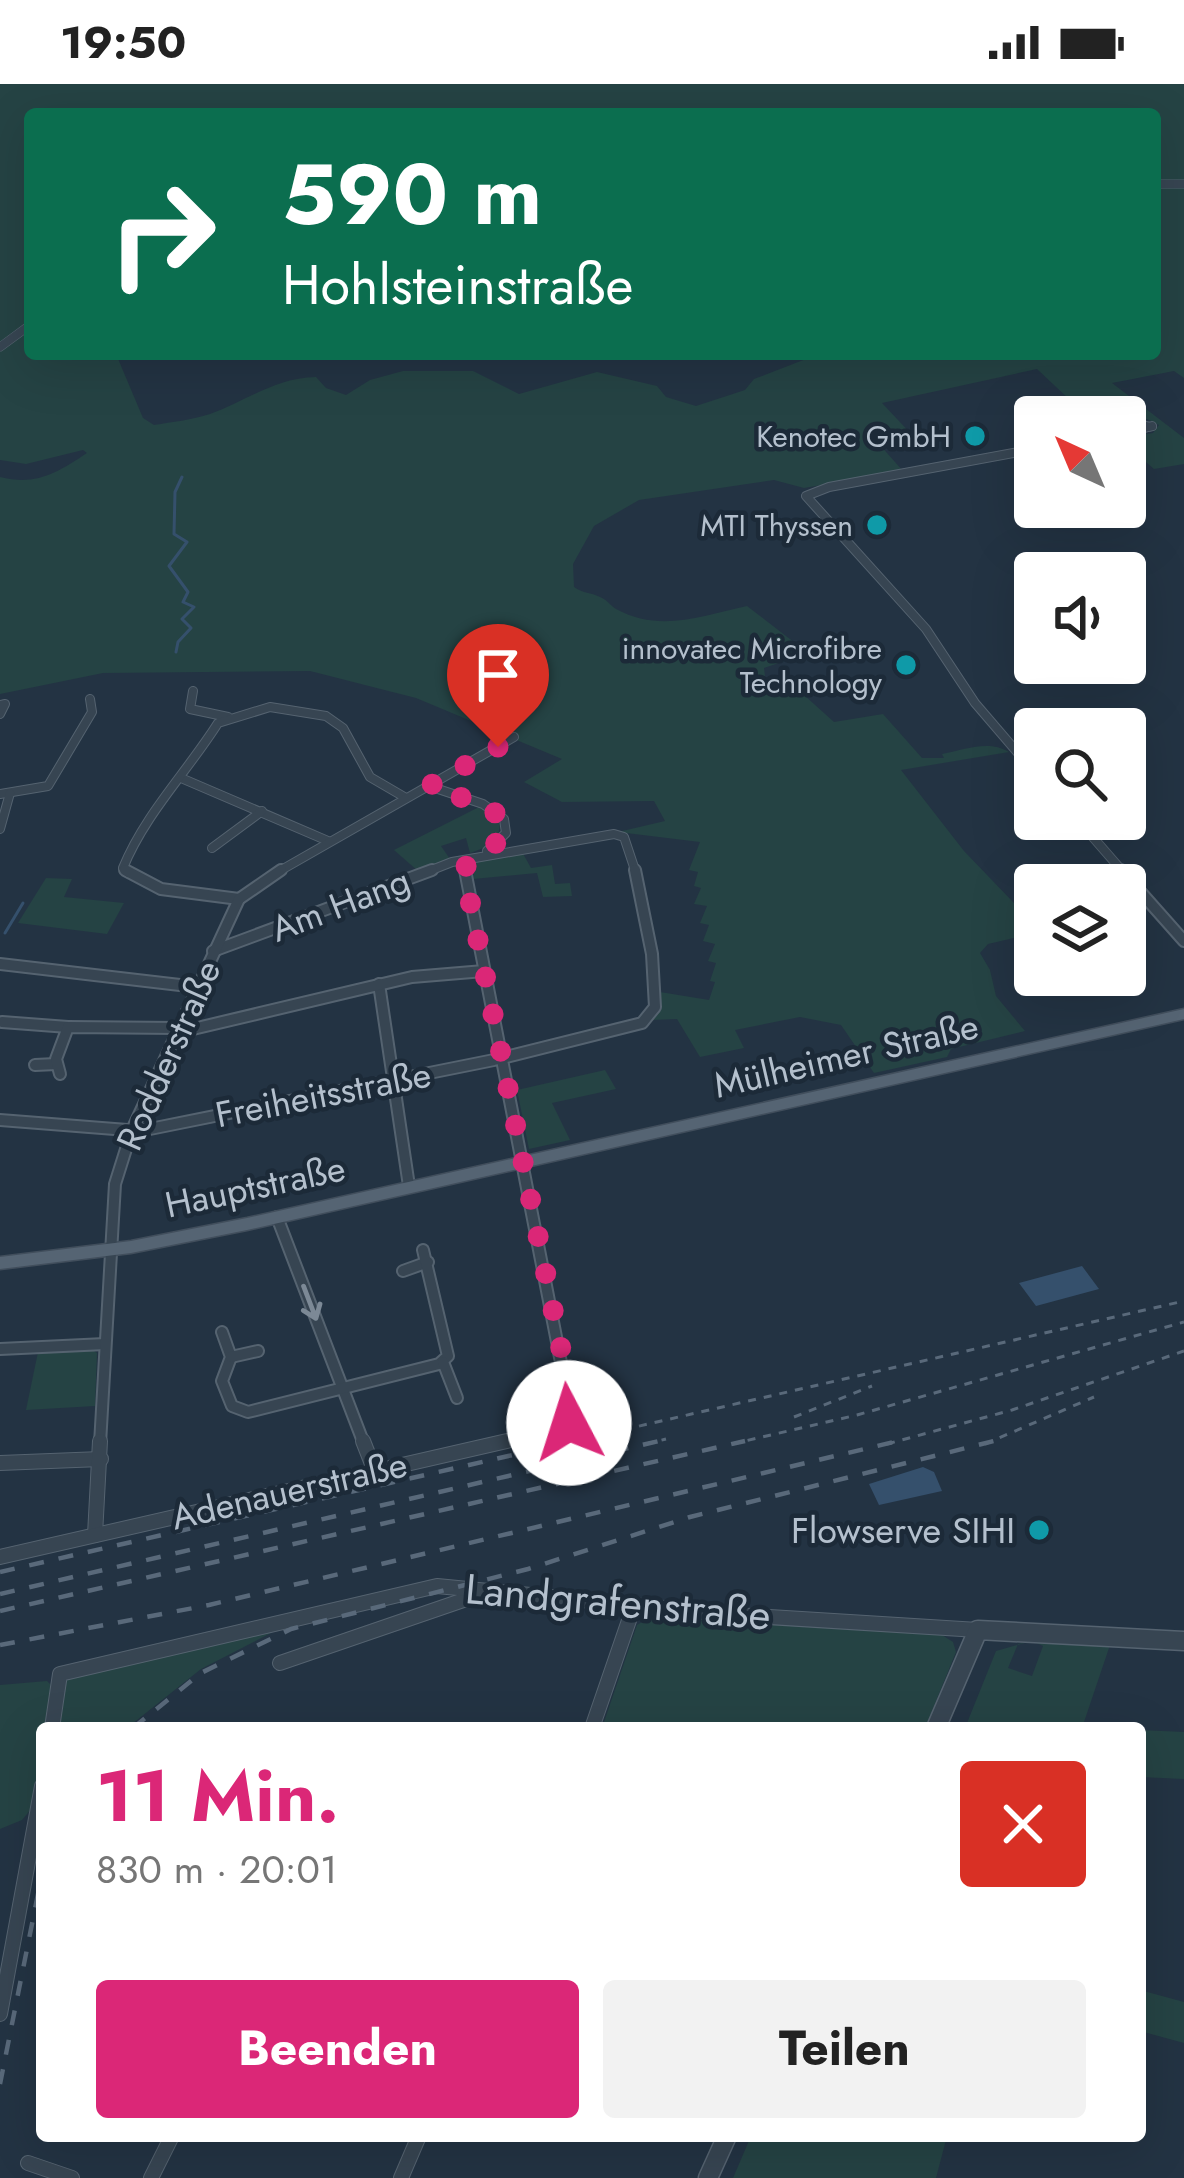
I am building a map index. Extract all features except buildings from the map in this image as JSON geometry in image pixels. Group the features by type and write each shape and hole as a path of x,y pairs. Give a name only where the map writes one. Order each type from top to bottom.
{"main road":[{"name":"Mülheimer Straße","path":"522,1161 1184,1013"},
{"name":"Hauptstraße","path":"0,1263 111,1249 277,1217 522,1161"}],"street":[{"path":"1014,453 811,491 806,496 926,629 967,693 1014,748"},
{"path":"193,691 190,709 228,717"},
{"path":"0,830 5,793 48,786 92,712 90,699"},
{"path":"406,798 370,777 344,728 326,716 270,707 228,717 212,728 181,778 139,829 123,868 136,880 158,888 239,899 328,842 429,786 514,736"},
{"path":"181,778 328,842"},
{"path":"429,786 483,804 504,819 502,839 468,860 464,871 522,1161"},
{"path":"212,848 262,811"},
{"name":"Am Hang","path":"213,951 452,862 596,834 621,835 631,848 647,924 655,1007 646,1020 503,1057"},
{"path":"1096,840 1184,940"},
{"name":"Rodderstraße","path":"95,1535 115,1184 132,1130 239,899"},
{"path":"0,964 197,987"},
{"path":"2,1022 177,1030 379,984 484,971"},
{"path":"379,984 409,1186"},
{"path":"35,1064 58,1069 68,1027"},
{"name":"Freiheitsstraße","path":"0,1120 132,1130 503,1057"},
{"name":"Adenauerstraße","path":"0,1557 558,1429 574,1415 522,1161"},
{"path":"277,1217 374,1469"},
{"path":"222,1332 231,1357 223,1382 238,1410 256,1412 442,1362 448,1356 426,1256 403,1271"},
{"path":"0,1348 105,1344"},
{"path":"231,1357 258,1351"},
{"path":"442,1362 457,1399"},
{"path":"0,1463 101,1459"},
{"name":"Landgrafenstraße","path":"53,1722 60,1674 437,1586 736,1615 1184,1641"},
{"path":"280,1663 490,1590"},
{"path":"594,1722 635,1603"},
{"path":"939,1722 978,1630"},
{"path":"0,2014 36,1819"},
{"path":"151,2178 169,2142"},
{"path":"401,2178 416,2142"},
{"path":"708,2178 724,2142"},
{"path":"28,2163 72,2178"}],"green space":[{"path":"0,84 1184,84 1184,378 1174,371 1112,383 1129,396 1066,396 1037,369 882,403 914,437 879,444 903,471 804,488 774,480 639,500 594,526 573,564 574,587 632,616 681,620 747,606 808,653 764,668 765,676 754,679 763,692 794,686 834,722 883,714 922,758 944,758 942,754 986,746 1009,752 901,770 964,851 1014,903 1014,938 988,944 980,953 996,996 1025,1031 951,1049 947,1057 874,1073 841,1025 800,1017 735,1030 744,1048 700,1057 677,1019 652,1020 659,1010 660,992 709,1000 715,982 710,981 716,963 708,961 715,944 703,941 709,925 700,923 707,906 694,904 701,888 694,886 698,872 689,870 700,842 618,832 665,821 654,801 562,802 524,782 562,759 416,698 310,671 103,673 0,694 0,477 46,476 87,453 83,450 26,464 0,460"},
{"path":"1146,409 1184,438 1184,464 1154,469 1146,462 1146,434 1159,425 1147,419"},
{"path":"481,806 499,820 500,827 496,838 482,849 470,853 466,838 441,846 450,859 418,871 394,850"},
{"path":"521,850 531,868 552,865 555,884 570,883 572,896 543,897 537,873 473,879 474,863"},
{"path":"46,878 72,879 64,897 124,903 107,934 18,923"},
{"path":"605,1070 616,1089 552,1103 570,1140 529,1149 517,1090"},
{"path":"91,1349 97,1353 95,1406 26,1410 38,1352"},
{"path":"654,1615 942,1635 953,1642 956,1652 927,1722 604,1722 637,1625"},
{"path":"271,1627 271,1633 201,1669 135,1722 56,1722 62,1686 71,1676"},
{"path":"1035,1642 1110,1645 1084,1722 967,1722 996,1651 1018,1645 1008,1668 1032,1676 1043,1646"},
{"path":"47,1681 52,1686 46,1722 36,1722 32,1808 22,1820 0,1829 0,1685"},
{"path":"1146,1730 1184,1732 1184,1779 1146,1777"},
{"path":"1146,1992 1184,2002 1184,2043 1146,2033"},
{"path":"748,2142 945,2142 936,2178 733,2178"}],"water":[{"path":"1082,1266 1099,1289 1036,1306 1019,1283"},
{"path":"923,1467 934,1472 942,1491 879,1505 869,1484"}],"waterway":[{"path":"176,652 178,642 191,628 182,619 194,607 183,602 188,592 169,566 187,542 174,534 175,492 182,477"},
{"path":"5,933 23,903"}],"railway":[{"path":"561,1444 1184,1301"},
{"path":"741,1442 857,1415 1184,1322"},
{"path":"887,1444 1012,1410 1184,1351"},
{"path":"794,1417 872,1386"},
{"path":"989,1442 1094,1397"},
{"path":"646,1444 666,1439"},
{"path":"0,1572 574,1441"},
{"path":"0,1594 659,1441"},
{"path":"741,1442 745,1441"},
{"path":"0,1645 209,1605 898,1441"},
{"path":"989,1442 994,1441"},
{"path":"0,1611 741,1442"},
{"path":"732,1444 741,1442"},
{"path":"140,1722 201,1673 291,1629 528,1569 690,1517 989,1442"},
{"path":"985,1444 989,1442"},
{"path":"0,2084 36,1904"}],"place":[{"name":"Kenotec GmbH","path":"975,436"},
{"name":"MTI Thyssen","path":"877,525"},
{"name":"innovatec Microfibre Technology","path":"906,665"},
{"name":"Flowserve SIHI","path":"1039,1530"}],"route":[{"path":"498,747 429,786 491,808 506,826 498,844 468,860 464,871 573,1408 569,1423"}]}
